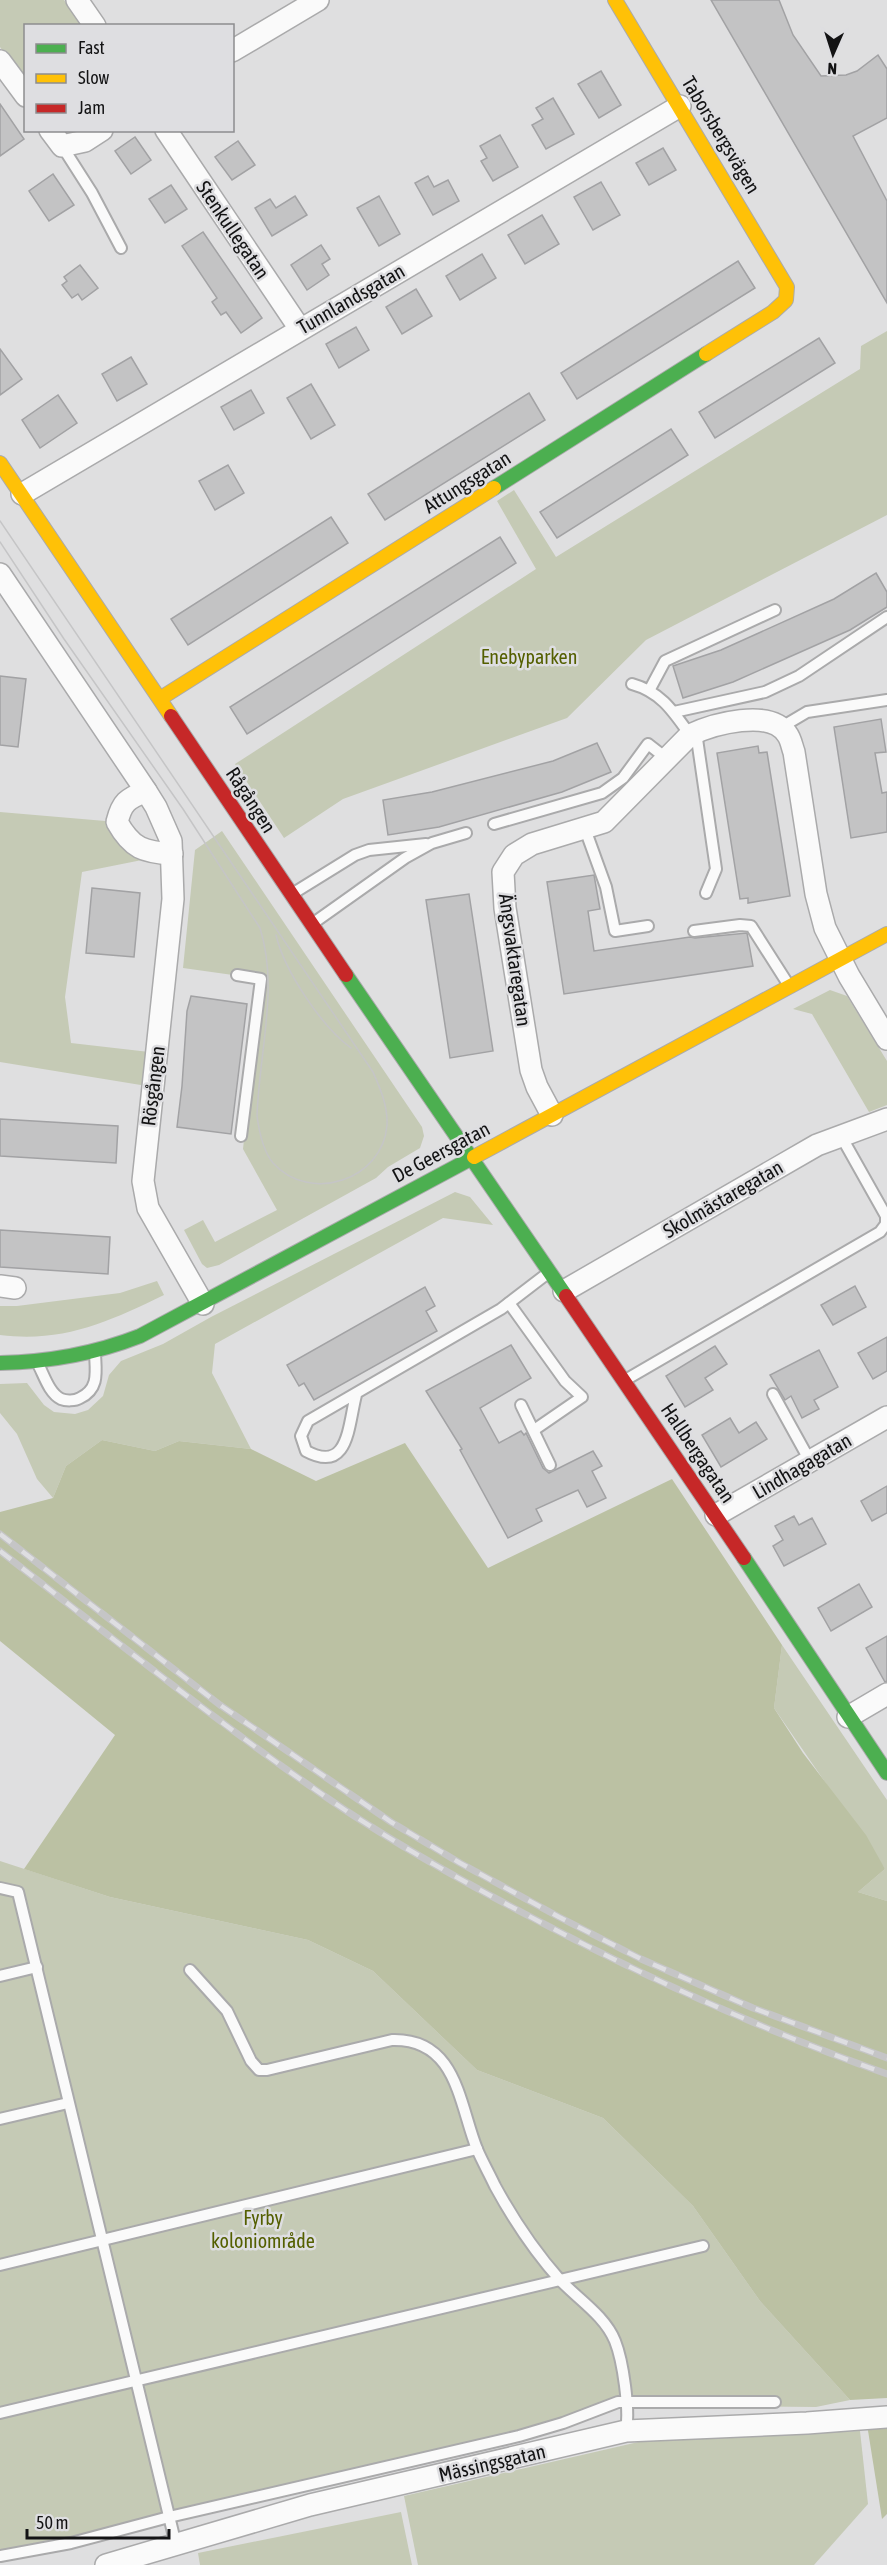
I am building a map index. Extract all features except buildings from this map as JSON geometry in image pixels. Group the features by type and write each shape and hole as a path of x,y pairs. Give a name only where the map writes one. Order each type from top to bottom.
{"street":[{"path":"77,0 94,24"},
{"path":"234,50 318,0"},
{"name":"Taborsbergsvägen","path":"615,0 783,279 787,293"},
{"path":"0,61 24,93"},
{"name":"Tunnlandsgatan","path":"22,494 680,106"},
{"path":"56,138 85,141 99,132"},
{"name":"Stenkullegatan","path":"167,132 300,329"},
{"name":"Attungsgatan","path":"161,698 773,312 786,300 787,293"},
{"name":"Rågången","path":"0,463 470,1158"},
{"name":"Rösgången","path":"0,574 146,790 167,833 172,854 173,899 143,1181 148,1208 203,1304"},
{"name":"Ängsvaktaregatan","path":"552,1115 531,1070 505,908 503,872 514,855 532,844 604,822 693,733 708,726 757,719 774,723 780,728"},
{"path":"780,728 787,734 794,752 821,915 840,959 887,1039"},
{"path":"146,790 127,800 120,810 117,822 124,835 140,848 147,852 172,854"},
{"name":"De Geersgatan","path":"0,1363 38,1363 95,1354 125,1343 203,1304 887,934"},
{"name":"Skolmästaregatan","path":"564,1291 817,1145 887,1119"},
{"name":"Hallbergagatan","path":"470,1158 625,1380 887,1773"},
{"name":"Lindhagagatan","path":"716,1515 887,1417"},
{"path":"848,1717 887,1694"},
{"name":"Mässingsgatan","path":"106,2565 310,2505 626,2431 887,2417"}],"lane":[{"path":"56,138 92,193 121,248"},
{"path":"650,689 665,661 775,610"},
{"path":"674,712 765,692 799,676 887,617"},
{"path":"632,684 650,689 693,733 716,868 706,893"},
{"path":"780,728 807,712 887,700"},
{"path":"494,824 602,793 623,778 648,744 666,758"},
{"path":"602,793 616,810"},
{"path":"585,829 606,887 615,931 648,926"},
{"path":"291,894 355,855 369,850 432,843 466,833"},
{"path":"311,924 405,858 432,843"},
{"path":"694,931 740,925 751,926 790,987"},
{"path":"237,975 261,979 241,1136"},
{"path":"625,1380 880,1232 886,1224 886,1216 841,1136"},
{"path":"356,1395 342,1449 333,1457 321,1459 306,1451 301,1436 308,1421 356,1395 509,1303 551,1271"},
{"path":"509,1303 565,1381 582,1397 534,1430"},
{"path":"38,1363 51,1389 61,1399 75,1400 90,1394 94,1384 95,1354"},
{"path":"773,1394 810,1461"},
{"path":"521,1405 550,1465"},
{"path":"0,1888 18,1892 176,2545"},
{"path":"0,1976 37,1967"},
{"path":"190,1970 227,2011 251,2061 259,2070 392,2040 410,2041 440,2058 453,2076 477,2149 514,2217 559,2279 600,2319 615,2341 627,2401 626,2431"},
{"path":"0,2119 68,2103"},
{"path":"0,2265 477,2149"},
{"path":"0,2413 704,2246"},
{"path":"0,2556 71,2543 169,2517 519,2436 563,2423 618,2402 775,2402"}],"green space":[{"path":"0,0 64,0 81,24 24,24 24,81 0,47"},
{"name":"Enebyparken","path":"887,331 887,515 646,640 567,718 343,799 284,838 235,764 536,569 497,501 514,490 556,557 860,369 861,346"},
{"path":"0,812 117,822 124,835 172,854 82,872 65,997 71,1043 158,1053 153,1087 0,1062"},
{"path":"222,831 422,1127 424,1136 420,1148 388,1167 376,1178 219,1265 207,1268 202,1264 184,1230 203,1220 215,1242 277,1210 243,1149 261,979 183,968 195,850"},
{"path":"830,990 847,996 887,1061 887,1105 869,1112 812,1014 793,1009"},
{"path":"455,1192 470,1197 493,1225 443,1218 215,1344 212,1373 251,1449 179,1441 155,1451 102,1440 66,1466 53,1498 37,1479 17,1434 0,1413 0,1384 27,1383 44,1405 54,1412 75,1414 88,1410 103,1396 109,1375 121,1361 163,1344"},
{"path":"157,1281 164,1295 104,1322 65,1333 44,1336 0,1335 0,1306 17,1306 120,1293"},
{"path":"102,1440 155,1451 179,1441 251,1449 316,1481 405,1443 488,1568 672,1479 782,1645 774,1708 803,1753 866,1835 885,1869 858,1892 887,1901 887,2398 850,2400 760,2301 693,2206 603,2118 477,2070 373,1971 308,1940 110,1897 24,1869 115,1735 0,1641 0,1512 53,1498 66,1466"},
{"path":"782,1645 887,1800 887,1901 858,1892 885,1869 774,1708"},
{"name":"Fyrby koloniområde","path":"0,1861 110,1897 308,1940 373,1971 477,2070 603,2118 693,2206 760,2301 850,2400 816,2407 620,2405 170,2522 0,2563"},
{"path":"887,2417 887,2514 882,2519 866,2418"},
{"path":"860,2431 868,2504 814,2565 418,2565 404,2496 647,2440"},
{"path":"401,2512 412,2565 200,2565 198,2553"}],"tram line":[{"path":"0,521 373,1072 385,1104 387,1125 382,1144 373,1160 359,1172 342,1180 324,1183 306,1182 288,1175 273,1163 267,1153 257,1116 268,997 268,974 260,928 183,809 64,639 0,542"},
{"path":"276,935 287,964 305,996 328,1026 351,1048"}],"railway":[{"path":"0,1534 220,1705 391,1822 460,1863 641,1959 753,2008 887,2058"},
{"path":"0,1551 257,1748 345,1810 411,1851 525,1914 613,1959 748,2020 887,2074"}],"traffic: fast":[{"path":"494,488 706,354"},
{"path":"346,975 566,1296"},
{"path":"0,1363 71,1356 106,1348 140,1336 474,1157"},
{"path":"744,1558 887,1773"}],"traffic: slow":[{"path":"615,0 787,287 786,300 773,312 706,354"},
{"path":"0,463 171,716"},
{"path":"161,698 494,488"},
{"path":"474,1157 887,934"}],"traffic: jam":[{"path":"171,716 346,975"},
{"path":"566,1296 744,1558"}]}
